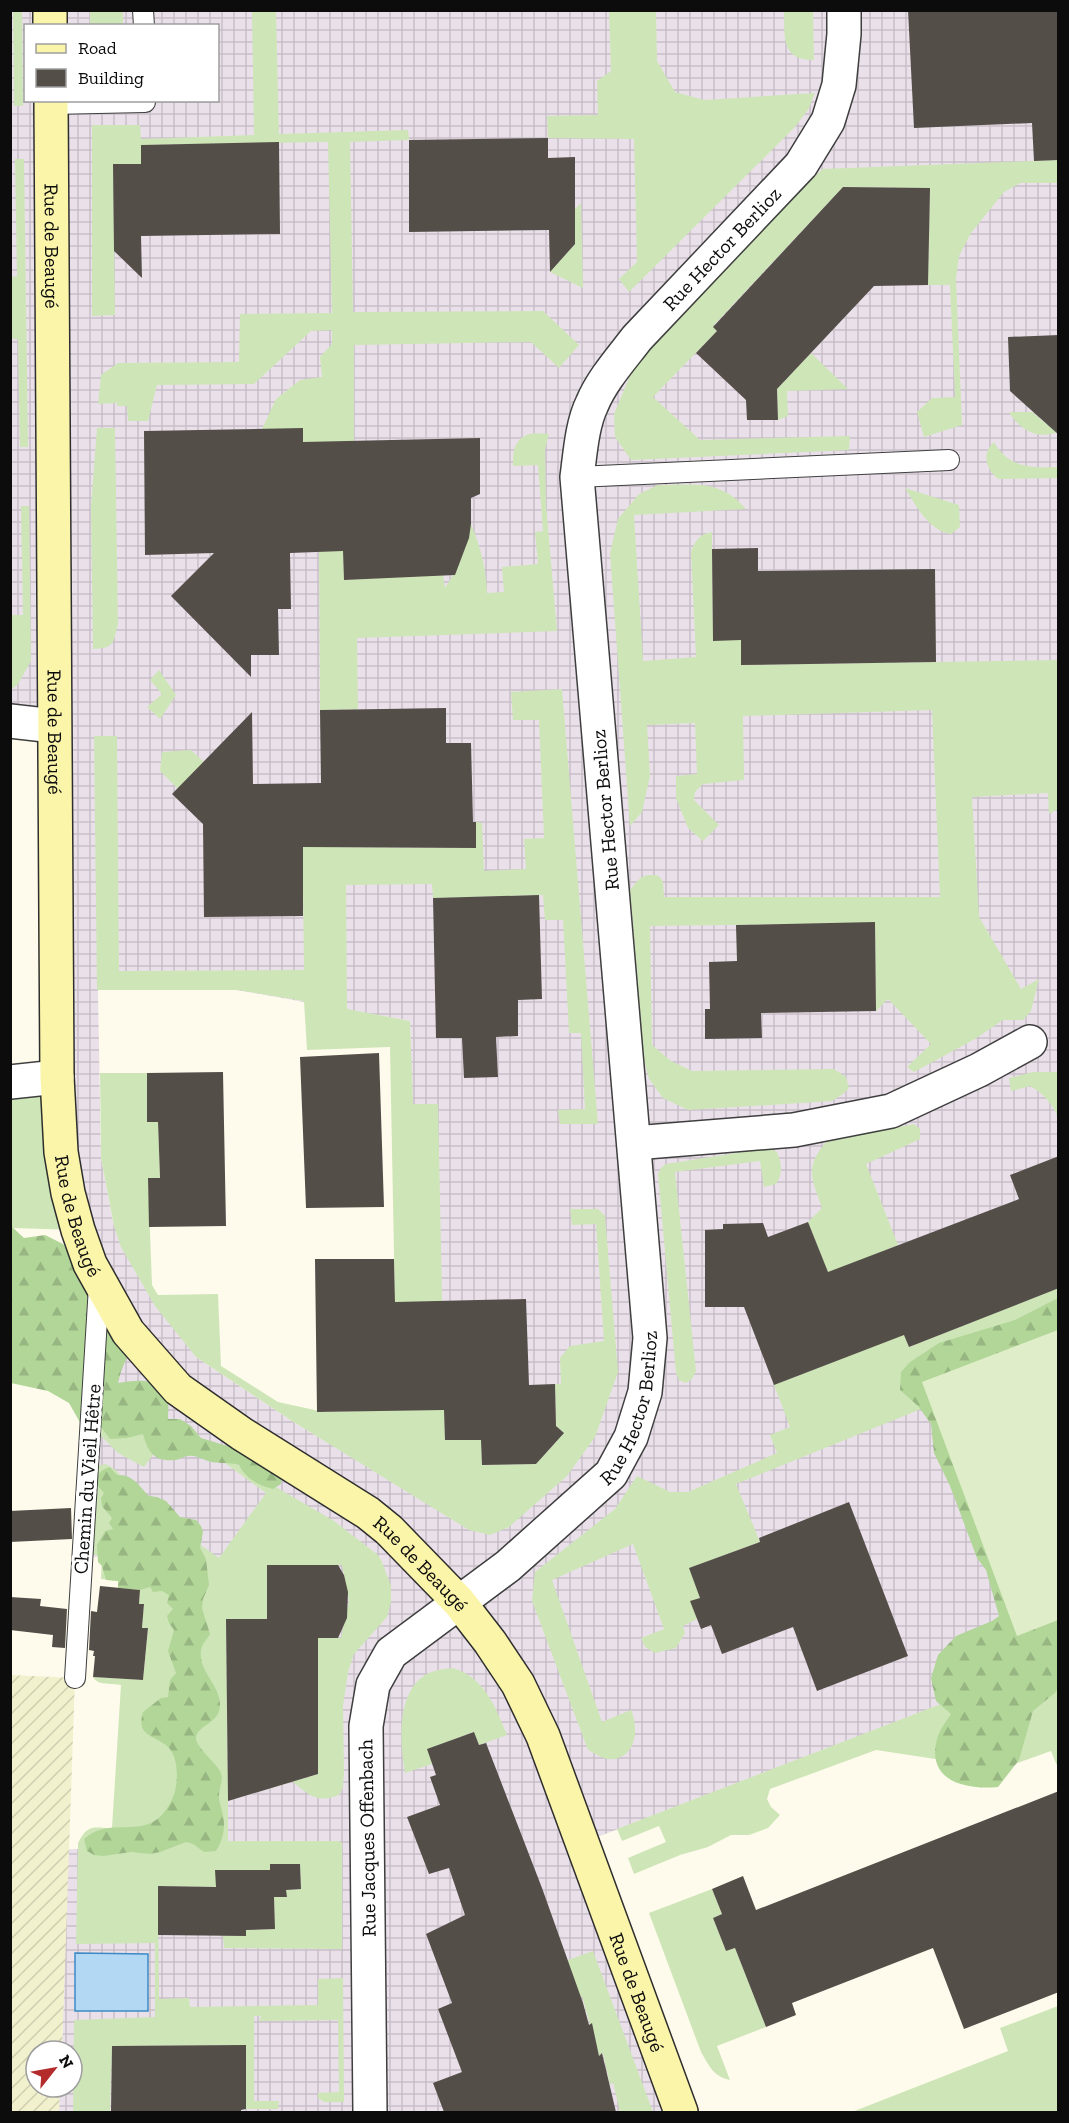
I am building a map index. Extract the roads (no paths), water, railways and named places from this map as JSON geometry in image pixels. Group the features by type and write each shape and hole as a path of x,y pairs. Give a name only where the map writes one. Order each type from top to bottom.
{"street":[{"name":"Rue Hector Berlioz","path":"459,1602 508,1566 611,1474 631,1437 645,1392 650,1338 577,477 591,405 613,368 648,325 801,165 828,121 839,85 844,10"},
{"name":"Rue de Beaugé","path":"51,102 57,1077 61,1152 68,1193 78,1230 90,1264 128,1332 178,1389 242,1434 368,1513 397,1537 459,1602 497,1651 518,1684 543,1736 681,2112"},
{"path":"10,721 54,726"},
{"path":"634,1143 794,1130 891,1111 979,1070 1030,1042"},
{"path":"10,1082 57,1077"},
{"name":"Rue Jacques Offenbach","path":"370,2112 366,1726 373,1685 391,1653 459,1602"}],"lane":[{"path":"51,102 145,102"},
{"path":"577,477 949,460"},
{"name":"Chemin du Vieil Hêtre","path":"75,1678 99,1281"}],"water":[{"path":"75,1953 148,1954 148,2011 75,2011"}]}
